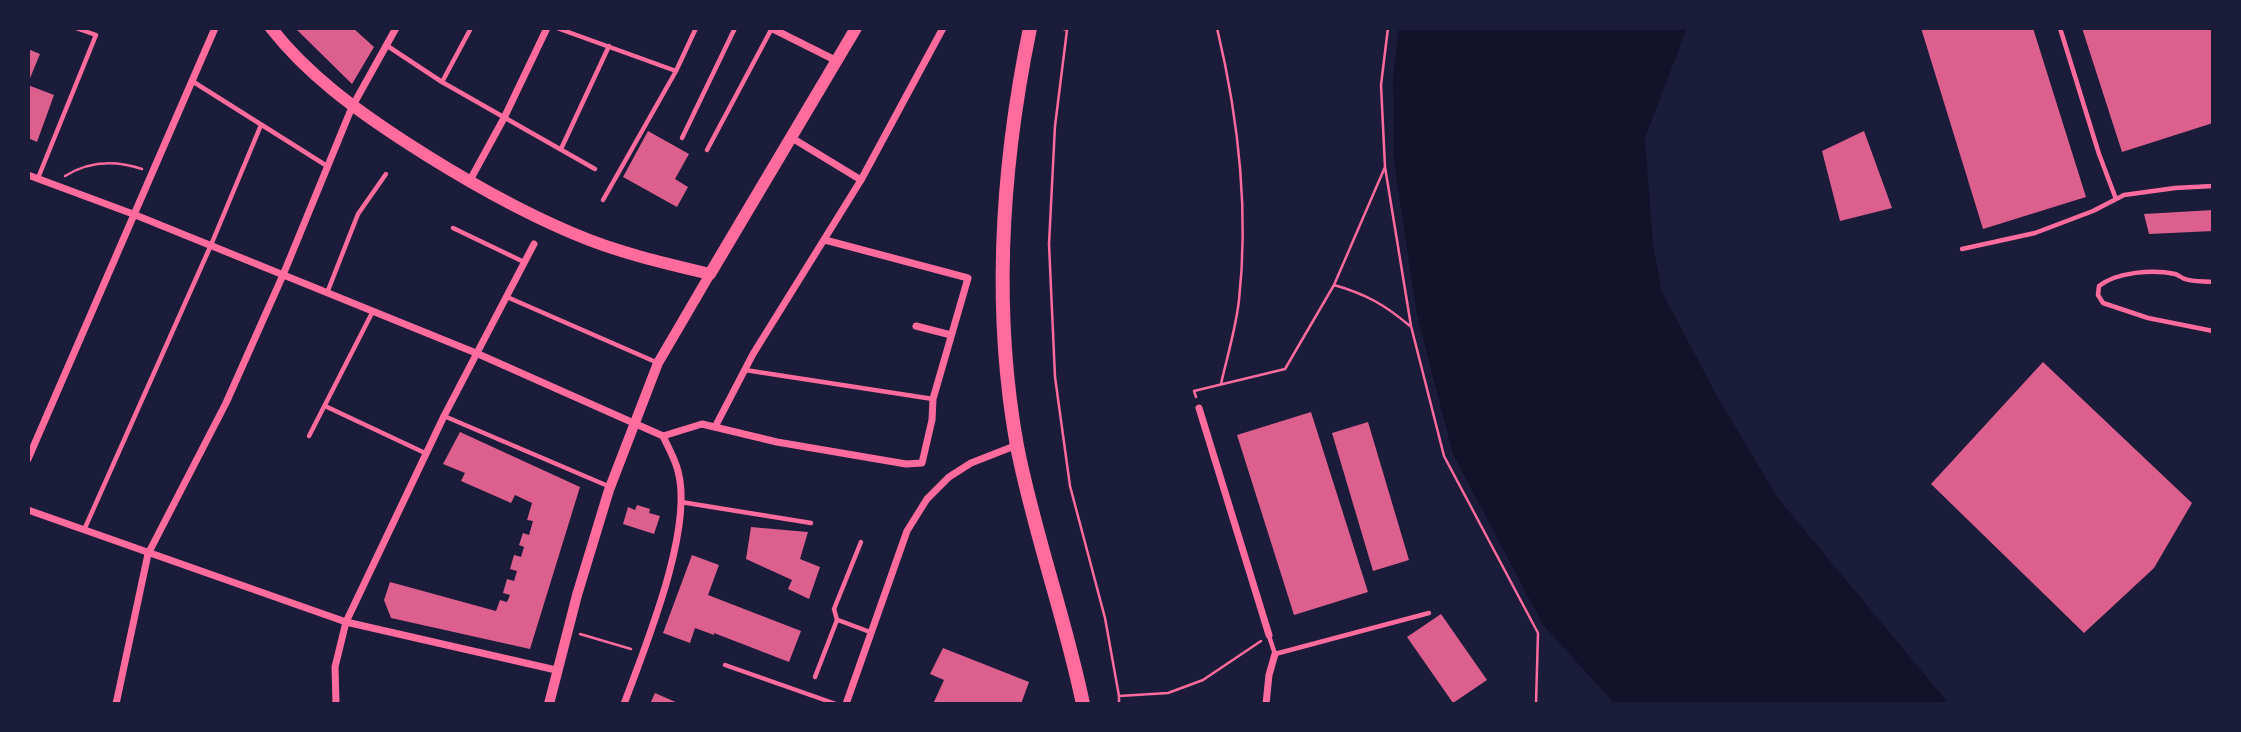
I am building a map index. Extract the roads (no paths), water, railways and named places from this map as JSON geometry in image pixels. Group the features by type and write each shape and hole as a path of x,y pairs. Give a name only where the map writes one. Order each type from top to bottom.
{"main road":[{"path":"271,28 316,76 352,107 469,183 572,233 638,256 710,274 856,28"},
{"path":"1030,28 1007,185 1002,256 1003,332 1017,445 1083,704"}],"street":[{"path":"28,458 215,28"},
{"path":"116,704 148,554 226,403 283,275 352,107 396,28"},
{"path":"469,183 547,28"},
{"path":"772,28 837,61"},
{"path":"715,427 745,370 861,180 943,28"},
{"path":"792,138 861,180"},
{"path":"28,175 133,214 373,311 663,436 702,424 777,442 906,464 922,463 932,420 933,400 968,278 824,240"},
{"path":"336,704 335,667 346,622 444,416 534,244"},
{"path":"550,704 556,670 610,487 658,363 710,274"},
{"path":"916,326 951,335"},
{"path":"1199,408 1269,635"},
{"path":"624,704 678,541 681,502 678,471 663,436"},
{"path":"845,704 907,531 927,499 949,477 971,463 1017,445"},
{"path":"28,510 346,622 556,670"},
{"path":"1266,704 1269,675 1275,654"}],"lane":[{"path":"38,179 96,35 76,28"},
{"path":"442,82 471,28"},
{"path":"556,28 676,71"},
{"path":"603,200 676,71 696,28"},
{"path":"682,138 735,28"},
{"path":"706,150 772,28"},
{"path":"2060,28 2116,199"},
{"path":"386,45 442,82 595,169"},
{"path":"561,149 609,47"},
{"path":"192,81 327,166"},
{"path":"84,531 211,245 261,125"},
{"path":"327,293 358,214 386,174"},
{"path":"1962,249 2035,233 2093,211 2123,195 2213,186"},
{"path":"453,228 525,262"},
{"path":"2213,282 2187,280 2176,274 2155,272 2123,275 2105,281 2099,286 2098,295 2103,303 2137,314 2213,331"},
{"path":"507,297 658,363"},
{"path":"309,436 373,311"},
{"path":"745,370 933,400"},
{"path":"325,406 426,454"},
{"path":"444,416 610,487"},
{"path":"681,502 811,523"},
{"path":"814,677 837,620 834,609 861,542"},
{"path":"1269,635 1275,654 1429,613"},
{"path":"837,620 870,632"},
{"path":"725,665 836,704"}]}
